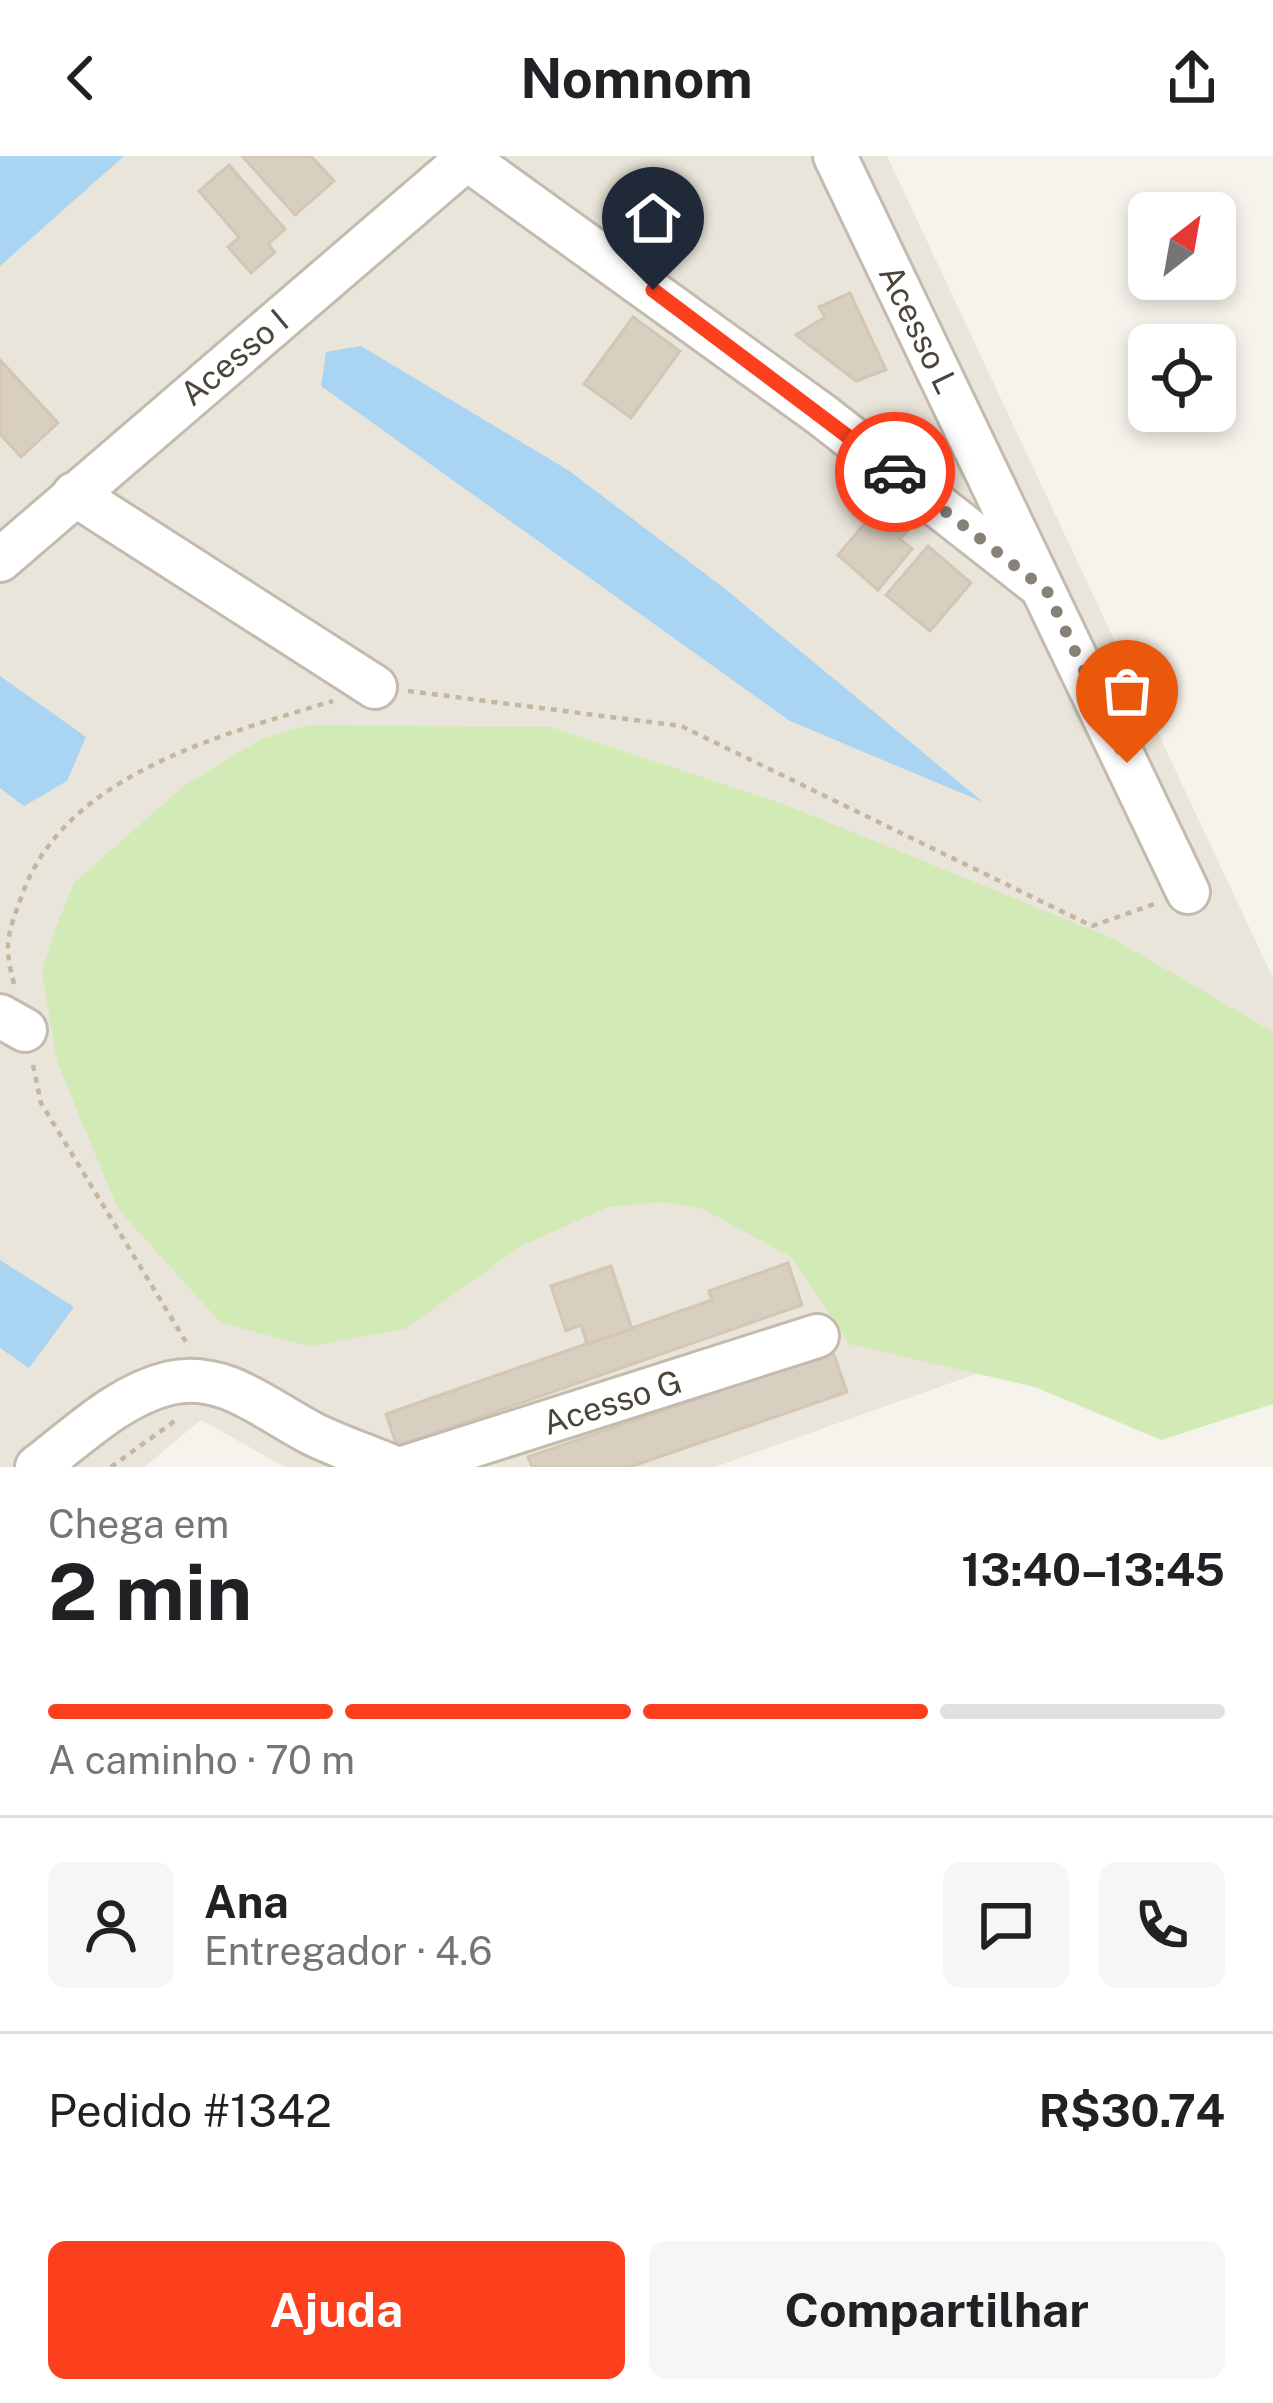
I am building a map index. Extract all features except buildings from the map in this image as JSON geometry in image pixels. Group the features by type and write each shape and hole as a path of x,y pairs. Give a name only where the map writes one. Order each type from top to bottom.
{"street":[{"name":"Acesso L","path":"835,156 1188,892"},
{"path":"469,157 653,290 1047,591"},
{"name":"Acesso I","path":"0,560 469,157"},
{"path":"74,494 375,687"},
{"path":"947,513 1009,514"},
{"name":"Acesso G","path":"406,1467 818,1336"},
{"path":"37,1467 116,1406 170,1383 203,1380 242,1393 314,1435 393,1467"}],"path":[{"path":"111,1467 176,1420 203,1380 178,1321 41,1102 13,1023 4,946 34,862 103,793 218,736 375,687 680,726 1092,926 1188,892"}],"shaded area":[{"path":"0,156 887,156 1273,978 1273,1369 1043,1350 715,1467 552,1467 549,1461 528,1467 285,1467 201,1420 144,1467 0,1467"}],"green space":[{"path":"309,725 551,727 786,805 1114,939 1273,1032 1273,1404 1161,1440 1035,1387 849,1344 791,1257 703,1209 661,1202 608,1207 521,1246 405,1329 310,1346 221,1323 118,1209 57,1062 42,972 74,883 181,788 261,739"}],"water":[{"path":"0,156 124,156 0,266"},
{"path":"361,346 568,470 724,588 983,802 790,721 321,386 326,352"},
{"path":"0,676 86,737 67,781 24,806 0,788"},
{"path":"0,1260 74,1307 29,1368 0,1348"}],"way so far":[{"path":"895,472 1047,591 1127,763"}],"route":[{"path":"653,290 895,472"}]}
